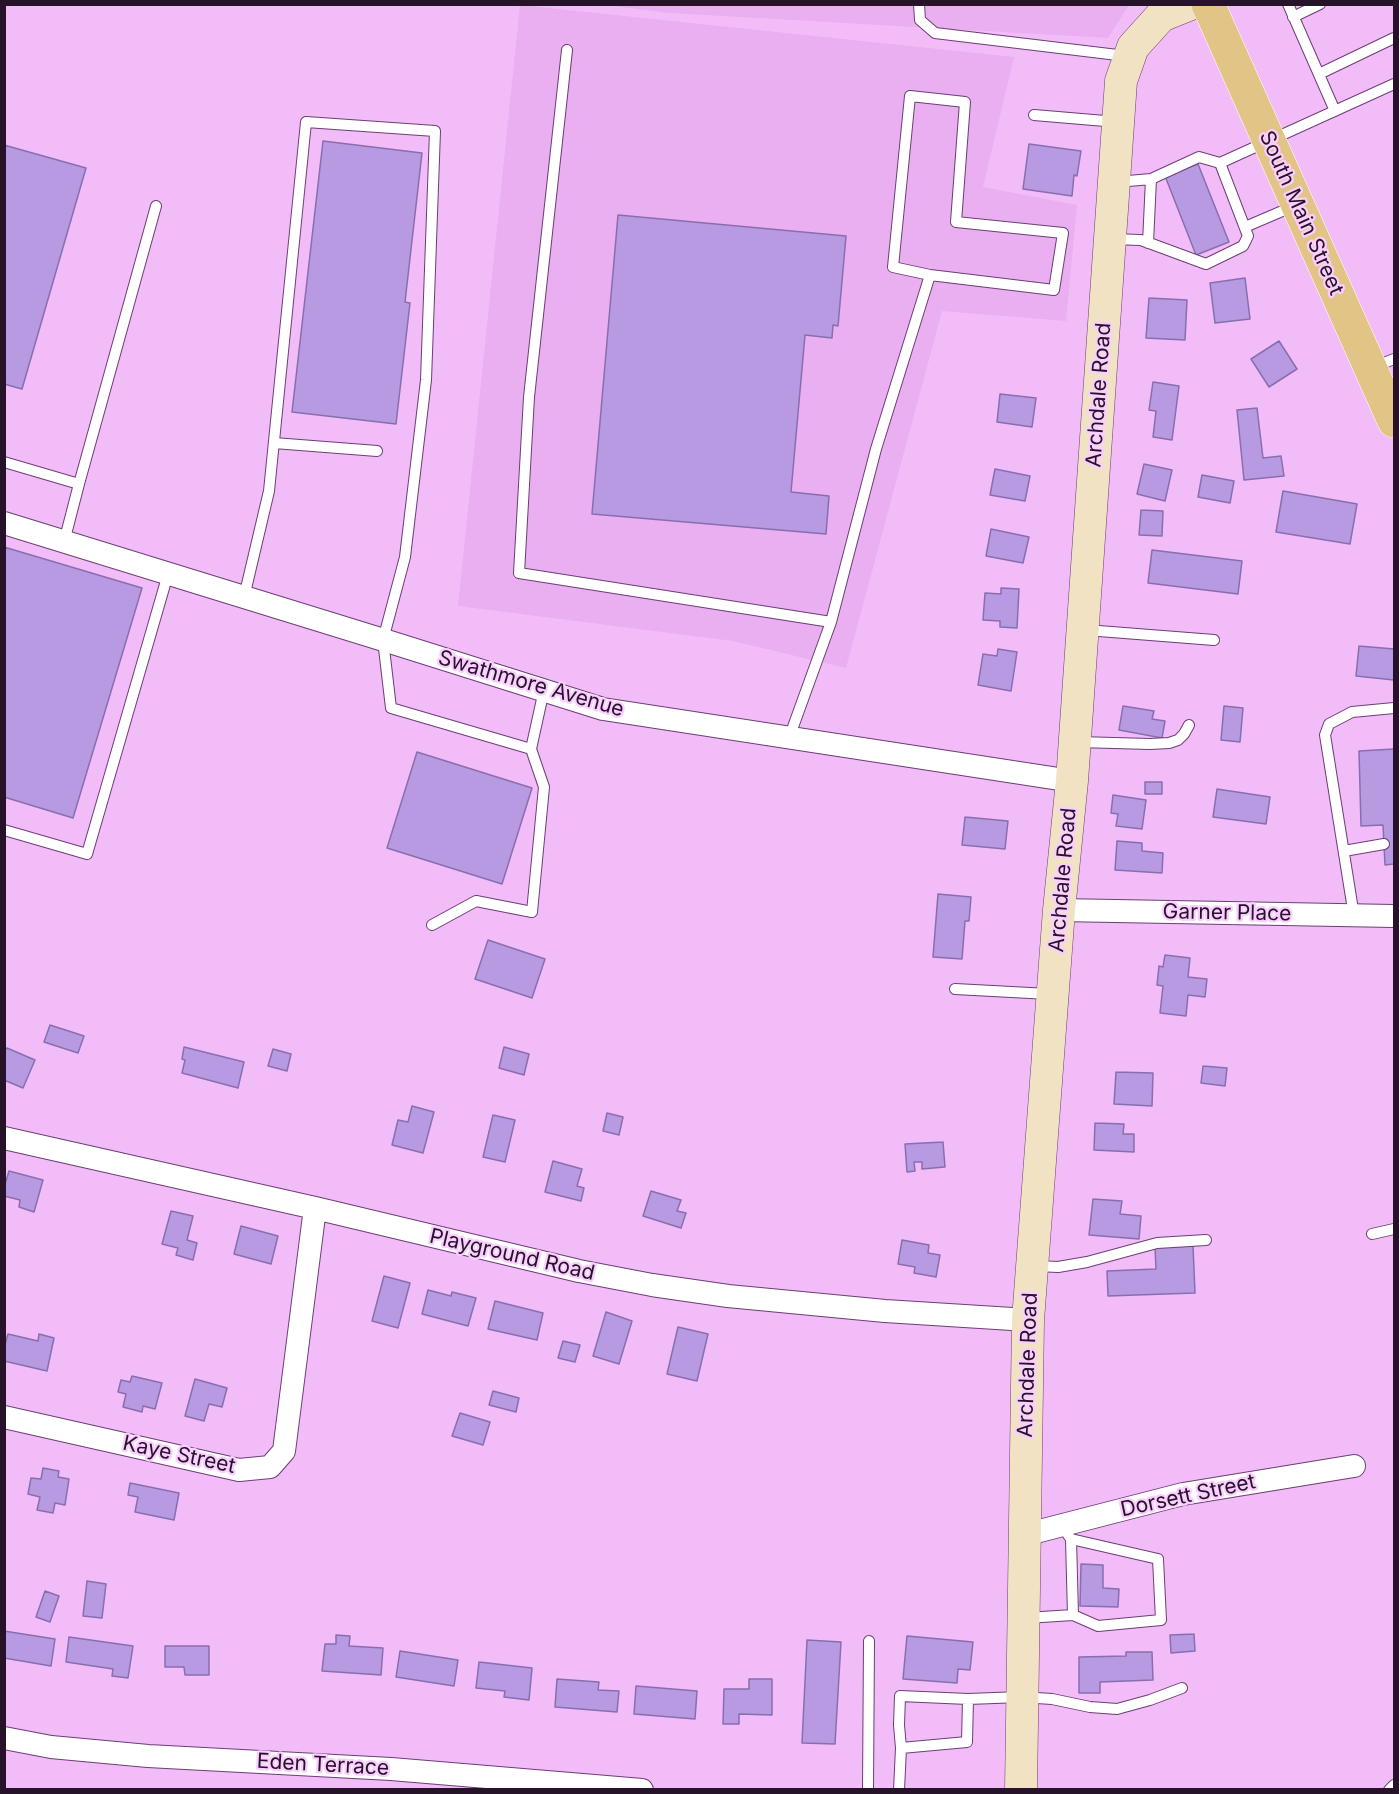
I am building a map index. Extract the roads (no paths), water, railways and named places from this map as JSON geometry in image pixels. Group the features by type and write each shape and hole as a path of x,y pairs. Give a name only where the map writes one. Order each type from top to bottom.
{"main road":[{"name":"Archdale Road","path":"1021,1790 1028,1320 1059,910 1075,742 1121,81 1133,47 1161,16 1191,4"},
{"name":"South Main Street","path":"1208,4 1297,205 1383,364 1395,421"}],"street":[{"name":"Swathmore Avenue","path":"4,523 603,709 1072,781"},
{"name":"Garner Place","path":"1059,910 1395,915"},
{"name":"Playground Road","path":"4,1138 315,1208 579,1271 652,1285 739,1297 885,1311 1028,1320"},
{"name":"Kaye Street","path":"4,1417 239,1470 270,1467 284,1451 315,1208"},
{"name":"Dorsett Street","path":"1024,1535 1066,1532 1183,1494 1354,1466"},
{"name":"Eden Terrace","path":"4,1738 51,1747 148,1756 381,1768 642,1790"}],"lane":[{"path":"919,4 920,20 934,33 1130,56"},
{"path":"1288,4 1335,111"},
{"path":"1293,17 1320,4"},
{"path":"1319,74 1395,38"},
{"path":"567,50 529,397 519,573 831,622"},
{"path":"1114,182 1151,179 1200,157 1220,163 1395,84"},
{"path":"910,96 965,102 956,222 1062,233 1054,290 930,275 893,267 910,96"},
{"path":"1034,115 1118,122"},
{"path":"244,597 269,491 306,122 435,131 426,380 405,557 384,640 391,708 531,749"},
{"path":"1110,239 1141,240 1206,264 1243,246 1248,236 1220,163"},
{"path":"1148,243 1151,179"},
{"path":"1245,227 1297,205"},
{"path":"64,542 156,206"},
{"path":"789,738 831,622 876,449 930,275"},
{"path":"274,443 377,450"},
{"path":"4,462 79,484"},
{"path":"4,830 87,854 168,573"},
{"path":"1083,630 1214,640"},
{"path":"432,924 476,901 532,912 544,787 531,749 544,690"},
{"path":"1354,916 1325,735 1329,724 1352,712 1395,708"},
{"path":"1075,742 1169,743 1178,740 1189,725"},
{"path":"1344,851 1384,844"},
{"path":"955,989 1053,994"},
{"path":"1372,1234 1395,1229"},
{"path":"1033,1266 1058,1267 1078,1264 1157,1244 1206,1240"},
{"path":"1023,1618 1073,1615 1098,1626 1161,1620 1158,1559 1066,1532 1073,1615"},
{"path":"868,1790 869,1641"},
{"path":"899,1790 900,1696 1021,1697 1052,1699 1090,1707 1117,1708 1150,1700 1182,1688"},
{"path":"901,1748 967,1742 968,1698"},
{"path":"1389,1790 1395,1785"}]}
